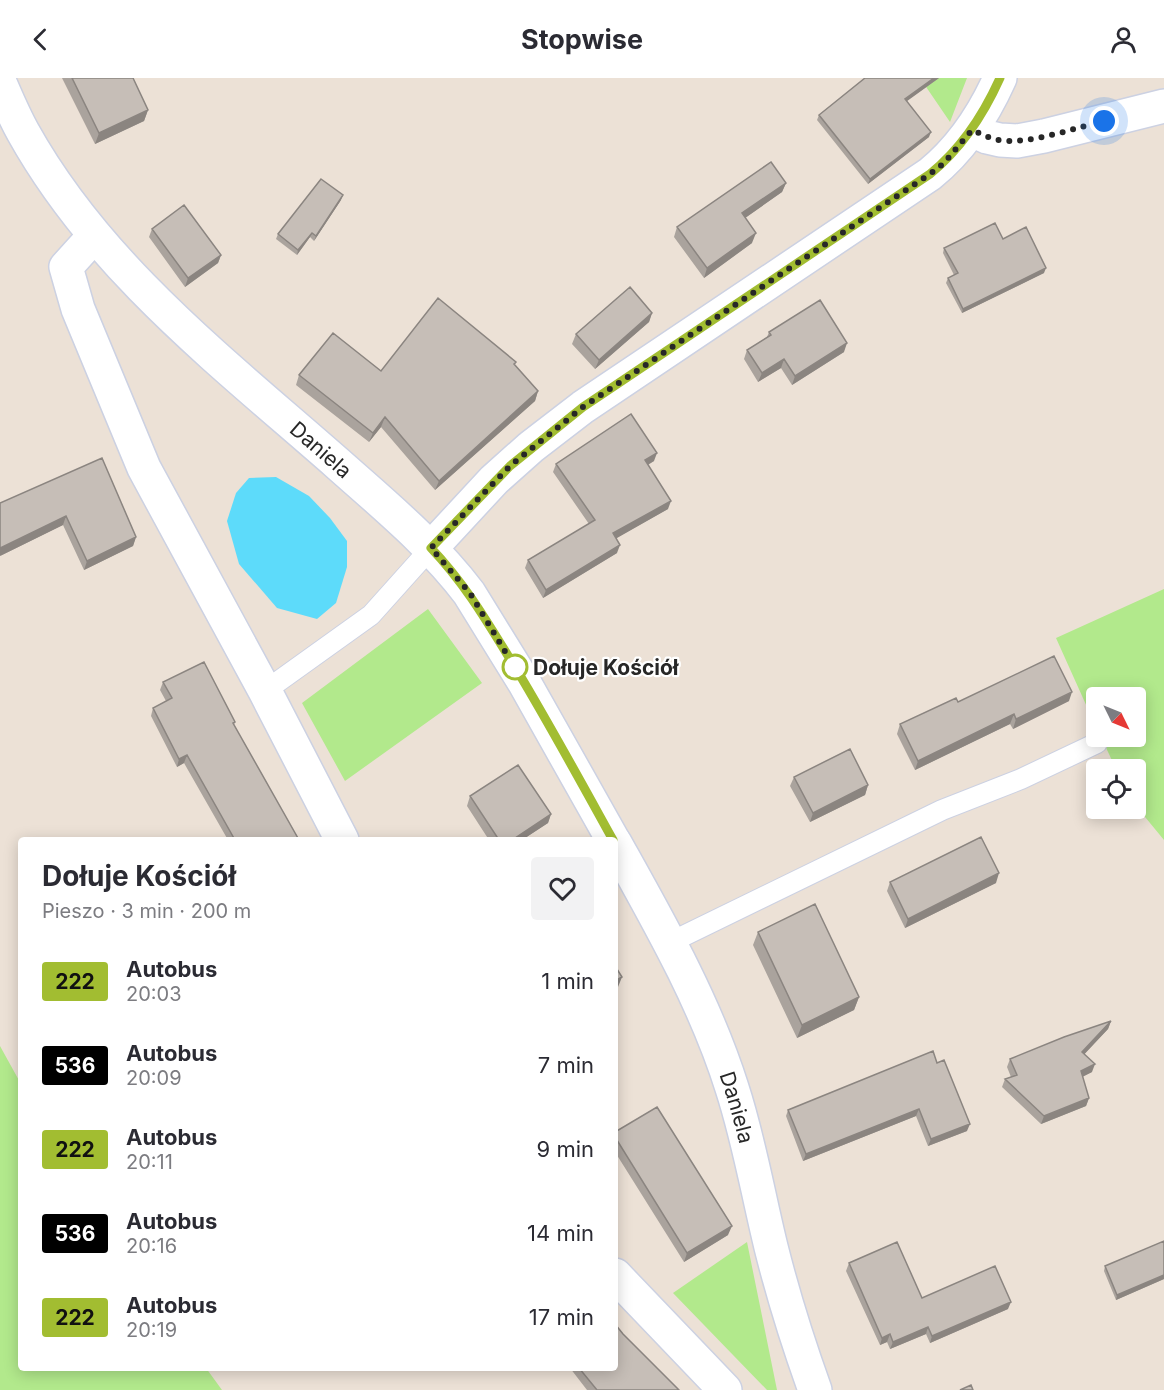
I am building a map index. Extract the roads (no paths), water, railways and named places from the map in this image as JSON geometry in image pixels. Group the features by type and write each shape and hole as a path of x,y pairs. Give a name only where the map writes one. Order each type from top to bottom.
{"street":[{"path":"431,548 494,480 552,430 944,163 972,130 992,97 1000,78"},
{"name":"Daniela","path":"0,82 22,131 46,171 94,236 184,330 431,548 460,580 485,617 611,837"},
{"path":"972,130 994,139 1017,141 1164,106"},
{"path":"94,236 66,267 78,309 144,468 265,691 340,837"},
{"name":"Daniela","path":"618,849 700,1006 732,1090 756,1176 773,1254 815,1390"},
{"path":"618,1278 725,1390"}],"lane":[{"path":"265,691 371,615 431,548"},
{"path":"669,943 942,810 1021,779 1089,747"}],"water":[{"path":"276,477 309,496 330,518 347,541 347,567 336,603 317,619 277,608 239,564 227,521 236,493 249,478"}],"place":[{"name":"Dołuje Kościół","path":"515,667"}]}
